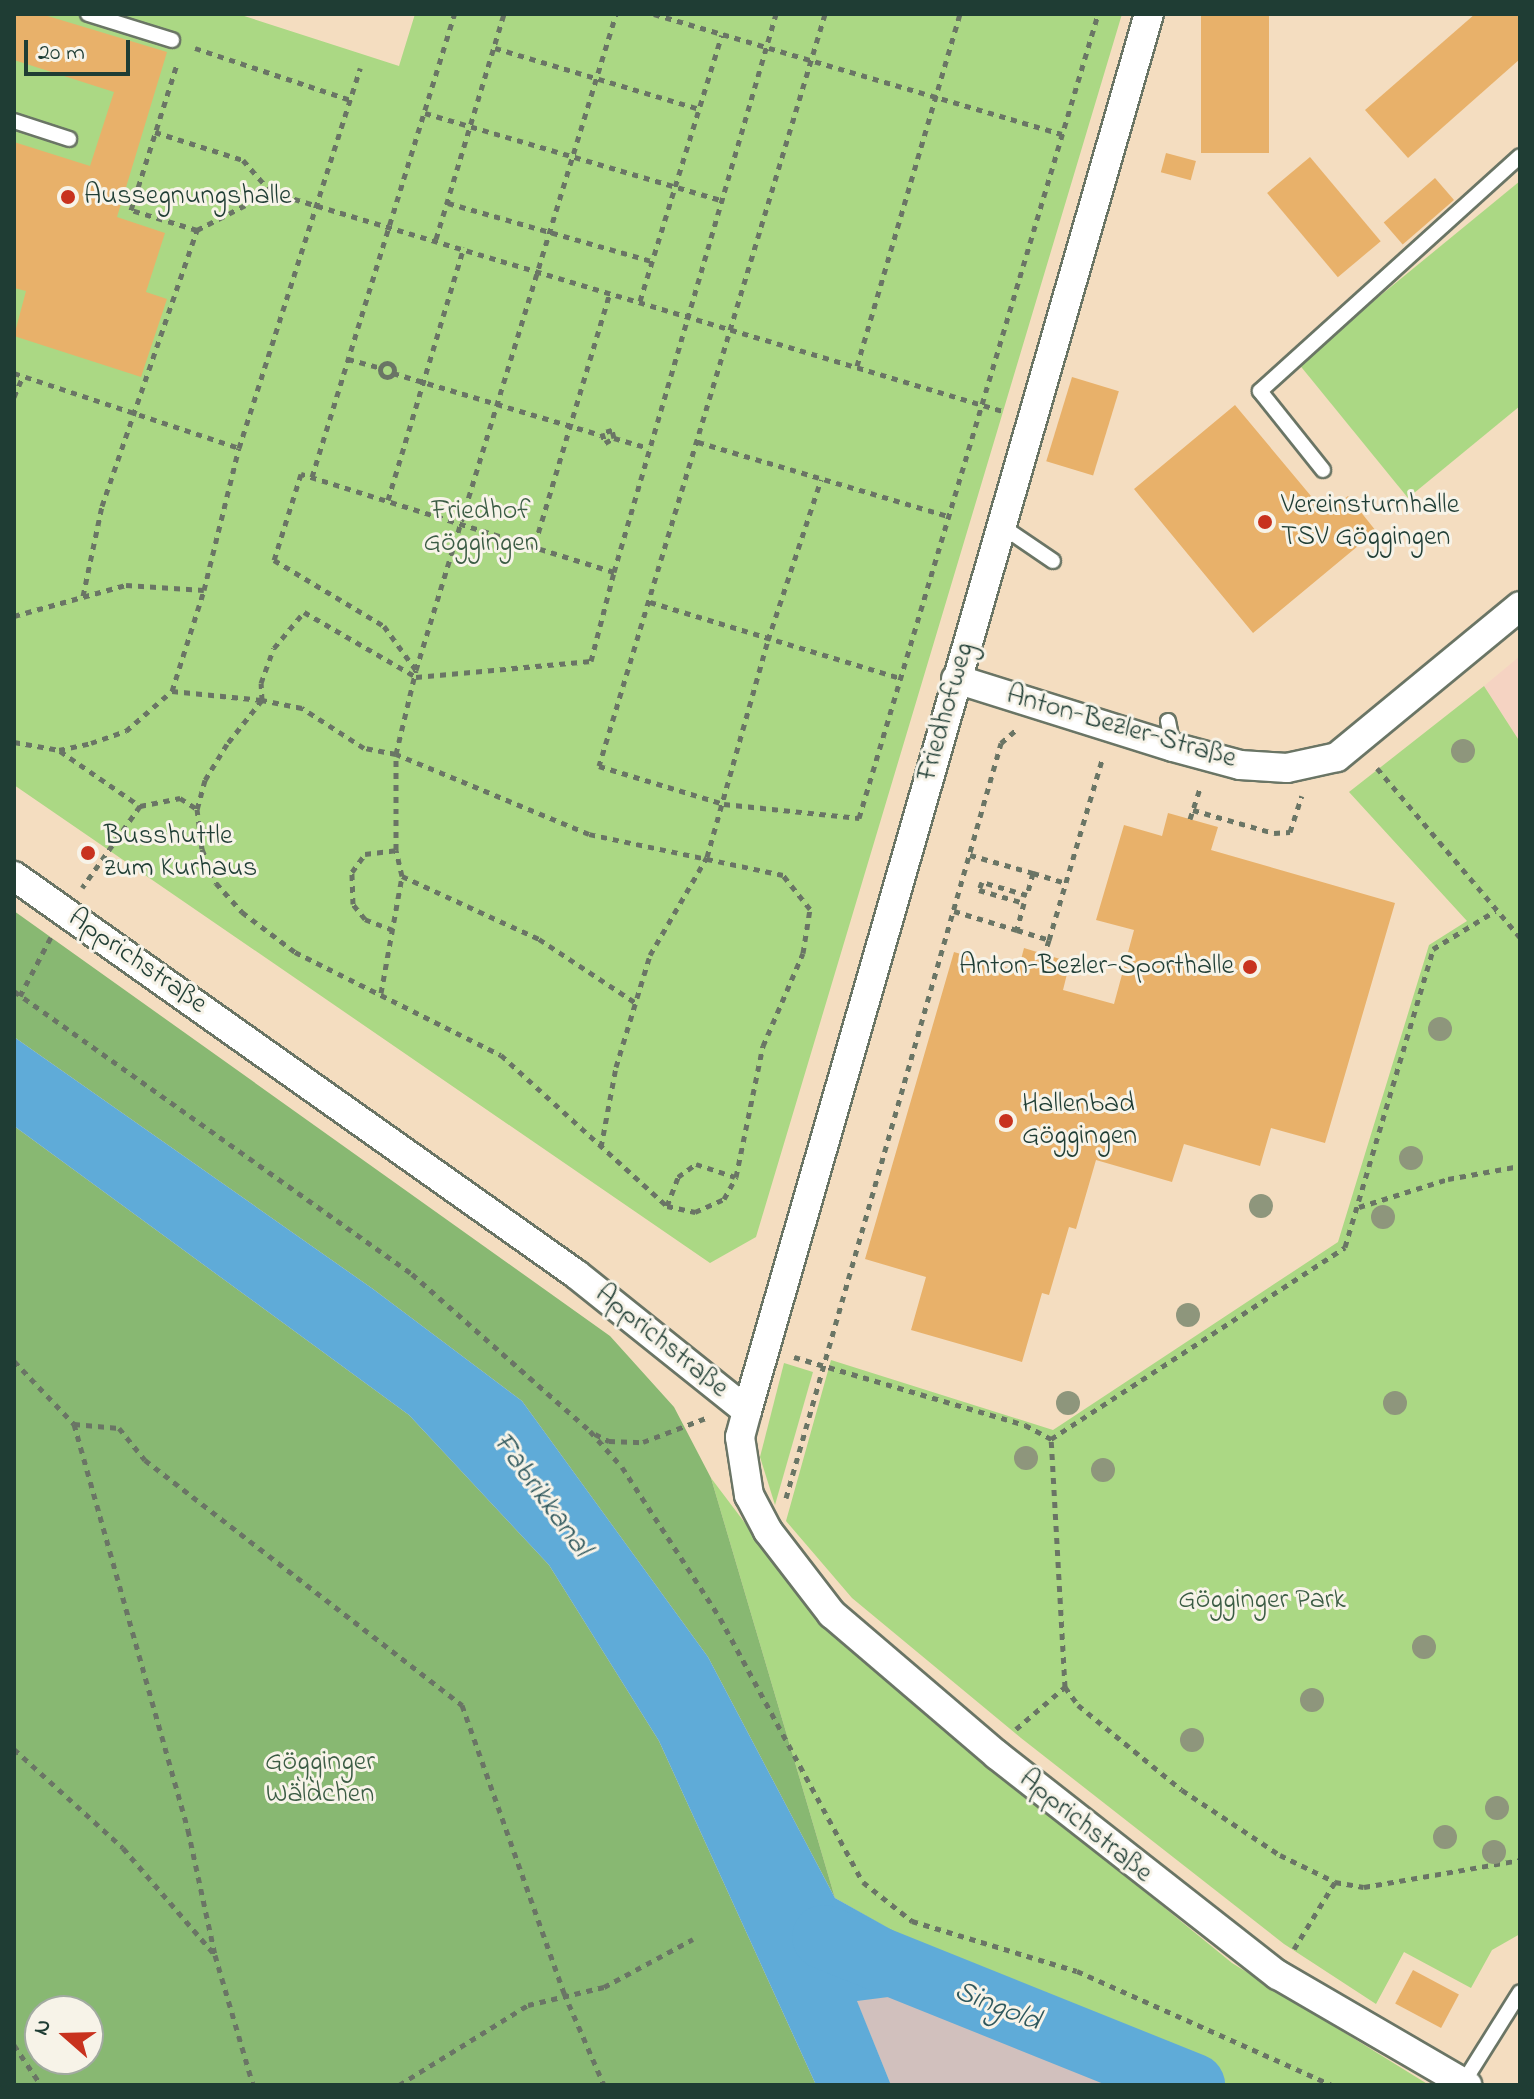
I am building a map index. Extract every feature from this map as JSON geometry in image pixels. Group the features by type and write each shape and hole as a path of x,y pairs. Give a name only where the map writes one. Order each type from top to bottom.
{"street":[{"name":"Friedhofweg","path":"741,1407 767,1349 1029,418 1149,14"},
{"name":"Anton-Bezler-Straße","path":"956,679 1171,734 1240,765 1287,768 1337,757 1520,606"},
{"name":"Apprichstraße","path":"14,876 576,1274 741,1407 740,1437 749,1495 768,1531 832,1614 997,1755 1278,1975 1465,2084"}],"lane":[{"path":"88,14 178,42"},
{"path":"14,121 69,139"},
{"path":"1323,470 1260,391 1520,156"},
{"path":"1000,525 1053,561"},
{"path":"1465,2084 1520,1992"}],"path":[{"path":"312,477 454,14"},
{"path":"436,239 504,14"},
{"path":"381,993 402,876 396,850 396,754 416,674 616,14"},
{"path":"654,14 810,64 1062,134"},
{"path":"172,691 262,700 302,708 364,748 396,754 589,834 783,875 810,909 803,953 763,1046 736,1177 724,1199 695,1212 667,1206 501,1055 295,952 242,912 216,883 202,849 197,809 205,780 262,700 261,683 274,648 304,612 416,674 591,661 649,448 776,14"},
{"path":"825,14 599,766 724,804 859,818 1098,14"},
{"path":"857,366 960,14"},
{"path":"640,301 722,35"},
{"path":"271,192 197,230 131,210 178,42 350,100"},
{"path":"495,48 699,109"},
{"path":"59,750 126,731 172,691 204,590 239,448 360,68"},
{"path":"425,113 721,200"},
{"path":"155,132 243,160 271,192 389,224 1029,418"},
{"path":"448,203 651,261"},
{"path":"83,596 102,506 136,415 197,230"},
{"path":"388,500 464,247"},
{"path":"535,544 610,292"},
{"path":"348,359 381,368 389,364 393,373 601,435 610,430 614,438 649,448"},
{"path":"14,373 239,448"},
{"path":"14,397 22,378"},
{"path":"698,442 948,516"},
{"path":"416,674 384,626 274,560 301,474 535,544 614,572"},
{"path":"601,1147 616,1067 650,955 707,857 768,640 821,480"},
{"path":"14,616 126,585 204,590"},
{"path":"650,602 900,678"},
{"path":"784,1504 1001,743 1017,729 1031,733"},
{"path":"14,742 59,750 140,806"},
{"path":"1089,751 1118,759"},
{"path":"1044,955 1104,755"},
{"path":"1365,774 1388,758"},
{"path":"1377,768 1520,937"},
{"path":"1188,778 1216,786"},
{"path":"1287,795 1315,793"},
{"path":"1190,819 1198,796"},
{"path":"1193,810 1274,833 1290,832 1302,796"},
{"path":"20,996 64,911 140,806 180,798 197,809"},
{"path":"393,930 365,919 353,904 352,872 365,854 396,850"},
{"path":"970,855 1066,883"},
{"path":"1017,930 1024,903 979,890 982,882 1027,895 1033,873"},
{"path":"402,876 539,939 636,1003"},
{"path":"954,911 1049,940"},
{"path":"1051,1439 1345,1247 1433,949 1495,911"},
{"path":"14,991 412,1274 590,1431 622,1467 720,1618 863,1882 912,1921 1077,1971 1332,2085"},
{"path":"667,1206 678,1177 696,1164 736,1177"},
{"path":"1358,1208 1448,1179 1520,1166"},
{"path":"767,1349 1025,1425 1051,1439"},
{"path":"14,1361 74,1424 188,1830 215,1955 253,2085"},
{"path":"590,1431 609,1441 643,1442 741,1407"},
{"path":"74,1424 119,1428 145,1460 462,1705 564,1993 604,2085"},
{"path":"1051,1439 1065,1687 1078,1705 1182,1790 1280,1855 1335,1882 1364,1887 1520,1860"},
{"path":"1010,1734 1065,1687"},
{"path":"14,1749 123,1848 215,1955"},
{"path":"1278,1975 1335,1882"},
{"path":"399,2085 528,2005 564,1993 604,1987 693,1939"},
{"path":"14,2045 39,2084"}],"shaded area":[{"path":"1520,656 1520,742 1484,686"},
{"path":"912,1994 1067,2042 1170,2085 891,2085 856,2000"}],"green space":[{"name":"Friedhof Göggingen","path":"14,14 238,14 399,66 415,14 1122,14 756,1237 710,1263 14,785"},
{"path":"1520,181 1520,406 1408,498 1298,363"},
{"name":"Gögginger Park","path":"1484,686 1520,742 1520,1934 1492,1950 1471,1988 1404,1952 1376,2004 1284,1944 1021,1738 852,1598 786,1521 831,1360 1053,1430 1338,1242 1429,945 1467,921 1349,792"},
{"path":"14,911 610,1336 674,1407 711,1478 835,1898 708,1657 522,1401 373,1289 14,1037"},
{"name":"Gögginger Wäldchen","path":"14,1126 409,1415 549,1565 659,1741 816,2085 14,2085"},
{"path":"784,1363 813,1372 775,1505 760,1457"},
{"path":"711,1478 810,1609 864,1662 1232,1963 1429,2085 1193,2085 1068,2032 835,1898"}],"water":[{"name":"Fabrikkanal","path":"14,1037 373,1289 522,1401 708,1657 835,1898 901,1935 912,1994 857,2001 891,2085 816,2085 659,1741 549,1565 409,1415 14,1126"}],"building":[{"path":"14,14 41,14 167,52 117,217 165,233 146,292 167,299 141,377 14,336 26,291 14,288 14,142 90,166 114,92 14,60"},
{"path":"1201,14 1269,14 1269,153 1201,153"},
{"path":"1475,14 1520,14 1520,59 1408,158 1365,110"},
{"path":"1166,153 1196,161 1191,180 1161,172"},
{"path":"1310,157 1381,241 1338,277 1267,193"},
{"path":"1435,178 1454,200 1403,244 1384,223"},
{"path":"1072,377 1119,391 1093,475 1046,461"},
{"name":"Vereinsturnhalle TSV Göggingen","path":"1235,405 1326,514 1348,496 1376,531 1253,633 1134,489"},
{"path":"1168,813 1218,827 1211,850 1395,903 1325,1143 1271,1128 1260,1166 1184,1144 1172,1182 1096,1160 1076,1229 1069,1227 1049,1295 1042,1293 1022,1362 911,1330 926,1277 865,1259 954,952 1018,971 1024,948 1070,962 1063,990 1114,1004 1134,930 1096,920 1124,825 1162,836"},
{"path":"1413,1970 1459,1994 1441,2028 1395,2004"}],"waterway":[{"name":"Singold","path":"824,1937 1193,2085"}],"place":[{"name":"Aussegnungshalle","path":"68,197"},
{"name":"Vereinsturnhalle TSV Göggingen","path":"1265,522"},
{"name":"Busshuttle zum Kurhaus","path":"88,853"},
{"name":"Anton-Bezler-Sporthalle","path":"1250,967"},
{"name":"Hallenbad Göggingen","path":"1006,1121"}]}
